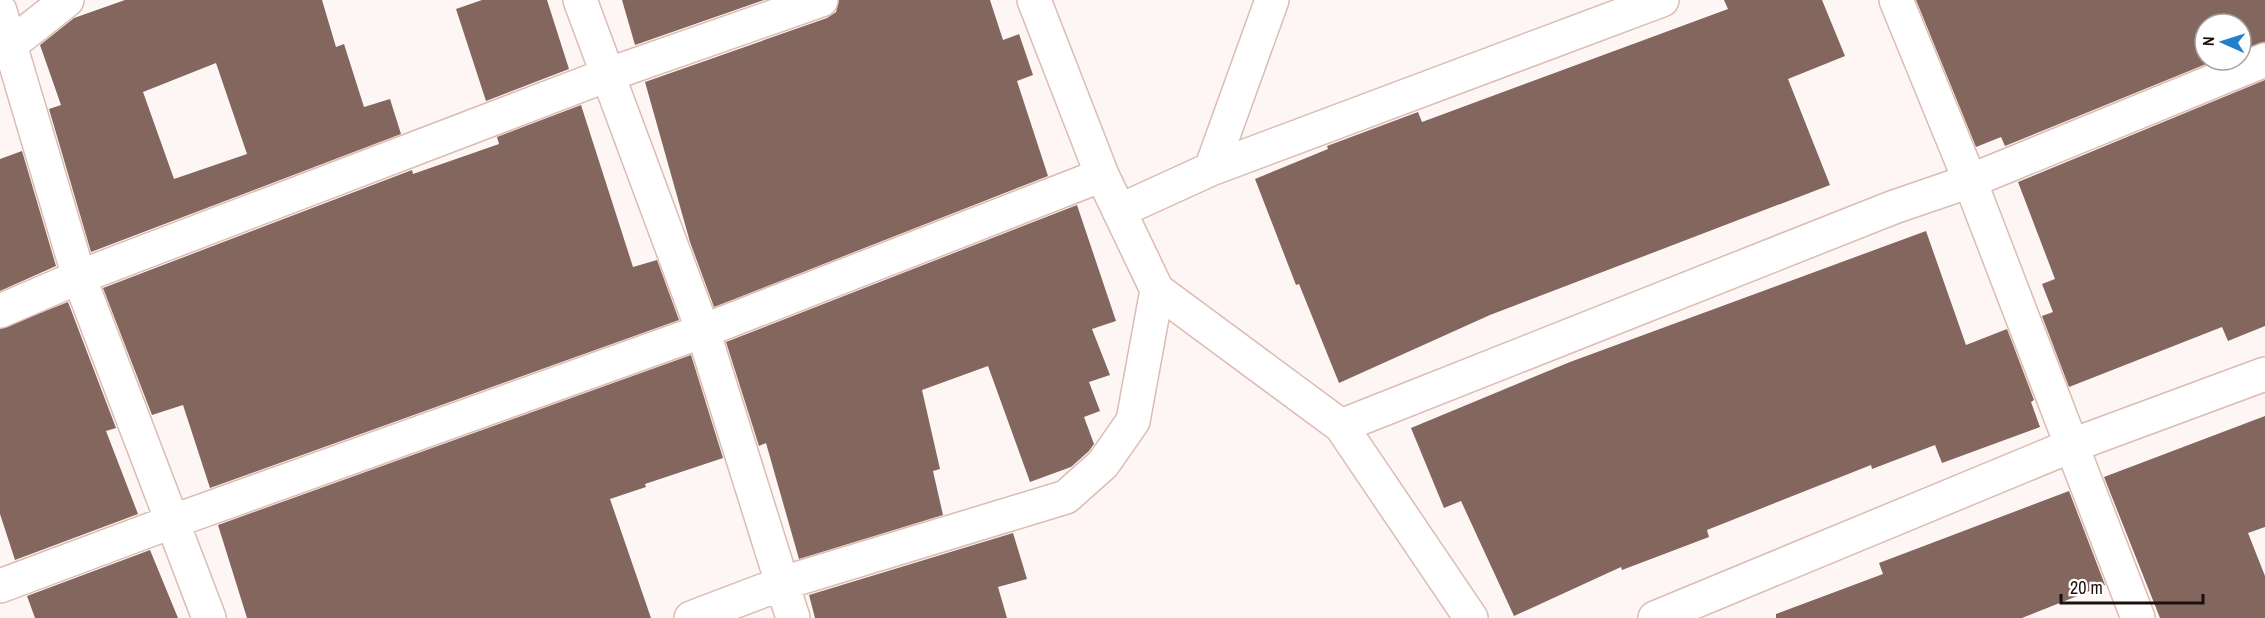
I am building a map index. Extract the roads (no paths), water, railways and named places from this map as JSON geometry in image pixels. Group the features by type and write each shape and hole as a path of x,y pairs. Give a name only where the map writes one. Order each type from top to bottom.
{"street":[{"path":"5,50 67,0"},
{"path":"580,0 703,331 793,618"},
{"path":"0,311 80,277 607,75 821,0"},
{"path":"1034,0 1102,176 1156,290 1341,426 1471,618"},
{"path":"1211,169 1272,0"},
{"path":"1119,211 1211,169 1662,0"},
{"path":"1896,0 1970,181 2138,618"},
{"path":"0,11 5,50 80,277 209,618"},
{"path":"1341,426 1894,207 1970,181 2265,60"},
{"path":"0,586 171,522 703,331 1102,176"},
{"path":"691,618 783,583 1066,497 1103,464 1133,421 1156,290"},
{"path":"1655,618 2073,445 2265,374"}]}
